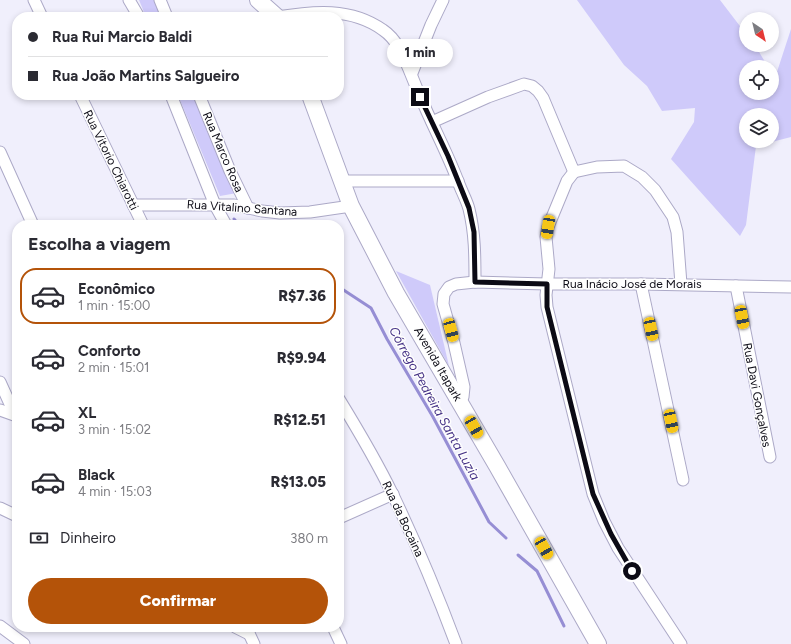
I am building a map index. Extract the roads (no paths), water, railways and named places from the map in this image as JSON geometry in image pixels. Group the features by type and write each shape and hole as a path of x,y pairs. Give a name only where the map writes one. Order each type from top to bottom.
{"main road":[{"path":"258,0 271,12"},
{"name":"Avenida Itapark","path":"312,100 351,206 396,293 598,644"}],"street":[{"path":"34,0 40,12"},
{"path":"129,0 136,12"},
{"path":"160,0 165,12"},
{"path":"412,73 431,25 443,0"},
{"path":"344,14 354,16 382,30 391,37 412,73 420,97 469,208 474,232 475,282"},
{"path":"432,122 488,97 524,84 532,86 543,98 574,172"},
{"name":"Rua Vitorio Chiarotti","path":"82,100 141,220"},
{"path":"173,100 215,205 223,220"},
{"name":"Rua Marco Rosa","path":"201,100 230,171 248,208"},
{"path":"0,152 31,220"},
{"path":"681,284 677,232 673,217 655,190 642,177 624,166 597,167 574,172 567,181 548,227 546,237 549,269 547,284 547,307 593,494 604,521 618,548 681,644"},
{"path":"342,181 458,181"},
{"name":"Rua Vitalino Santana","path":"133,204 234,205 280,213 310,212 351,206"},
{"name":"Rua Inácio José de Morais","path":"459,401 463,397 464,387 443,304 444,294 449,288 456,284 475,282 547,284 681,284 791,287"},
{"path":"641,284 683,480"},
{"name":"Rua Davi Gonçalves","path":"736,286 770,457"},
{"path":"0,382 12,407"},
{"name":"Rua da Bocaina","path":"344,407 368,448 392,494 426,568 456,644"},
{"path":"0,410 12,414"},
{"path":"344,516 392,494"},
{"path":"0,508 12,514"},
{"path":"0,626 24,644"},
{"path":"335,632 341,644"}],"waterway":[{"name":"Córrego Pedreira Santa Luzia","path":"344,290 371,308 387,339 433,417 489,522 506,538"},
{"name":"Córrego Pedreira Santa Luzia","path":"518,555 537,571 564,626"}]}
